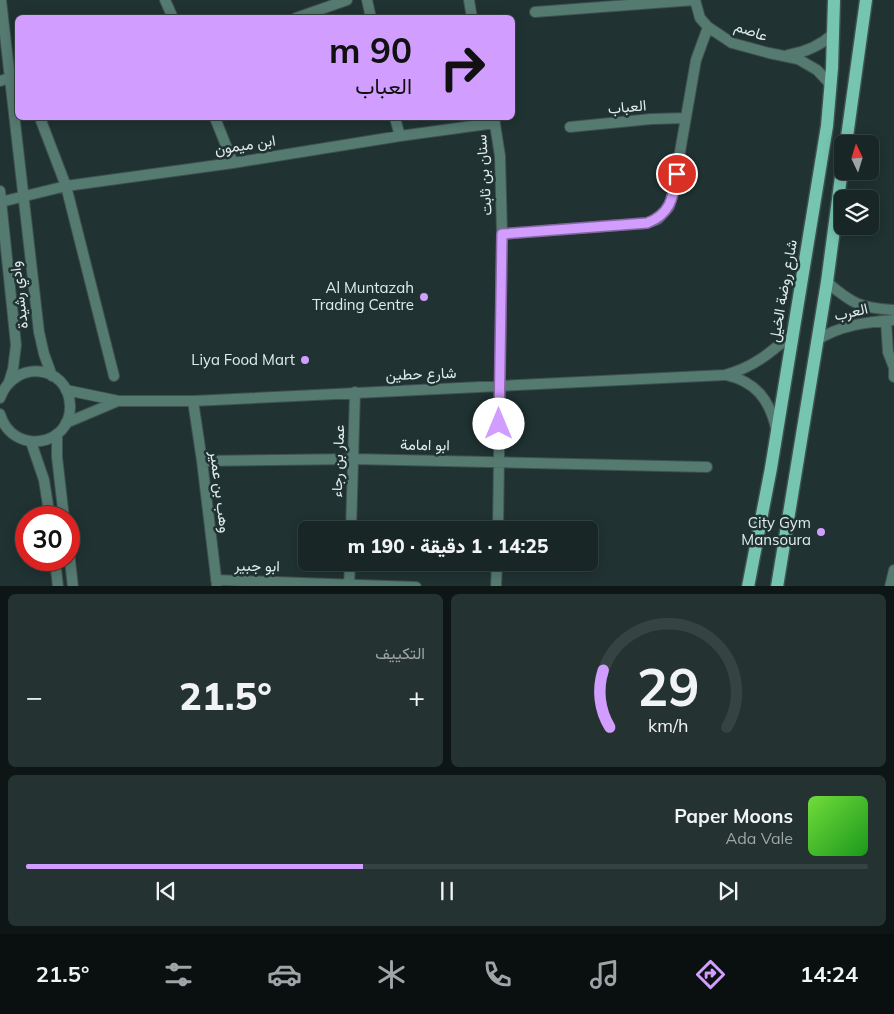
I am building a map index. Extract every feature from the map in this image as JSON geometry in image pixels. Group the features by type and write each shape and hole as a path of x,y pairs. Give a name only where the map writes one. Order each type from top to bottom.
{"main road":[{"name":"شارع روضة الخيل","path":"748,586 771,468 824,146 831,85 834,0"},
{"path":"847,135 866,0"},
{"path":"777,586 827,282 841,180"}],"street":[{"path":"165,0 172,15"},
{"path":"304,15 347,0"},
{"path":"367,0 370,15"},
{"path":"468,0 471,15"},
{"path":"536,12 695,0"},
{"name":"عاصم","path":"695,0 700,18 708,27 732,43 808,63 831,85"},
{"name":"وادي رشيدة","path":"3,1 5,79 23,198 39,332 52,376"},
{"path":"502,234 636,225 658,219 669,207 674,192 696,60 708,27"},
{"name":"عاصم","path":"787,56 813,48 833,34"},
{"name":"العباب","path":"570,127 650,119 686,118"},
{"path":"41,120 66,186 114,376"},
{"path":"216,120 233,163"},
{"path":"396,120 400,136"},
{"name":"ابن ميمون","path":"1,202 66,186 233,163 494,120"},
{"name":"سنان بن ثابت","path":"494,120 501,172 502,234 498,521"},
{"name":"وادي رشيدة","path":"0,190 16,345 13,369 3,391"},
{"name":"العرب","path":"827,282 853,303 872,308 892,318"},
{"path":"892,318 894,336"},
{"path":"892,318 888,352 893,362 894,377"},
{"name":"العرب","path":"817,340 850,325 892,318"},
{"name":"شارع حطين","path":"66,390 119,401 193,401 725,375 756,363 792,334"},
{"path":"0,414 2,425 18,438 31,442 45,440 57,434 66,423 70,404 66,390 58,380 43,372 24,373 3,391"},
{"name":"شارع حطين","path":"725,375 738,378 750,384 760,393 768,404 776,429"},
{"name":"عمار بن رجاء","path":"351,521 355,392"},
{"name":"شارع حطين","path":"66,423 119,401"},
{"name":"وهب بن عمير","path":"193,401 217,583"},
{"path":"57,434 63,506"},
{"path":"31,442 44,480 48,506"},
{"name":"ابو امامة","path":"202,461 354,459 706,467"},
{"path":"890,586 894,570"},
{"path":"56,571 58,586"},
{"path":"71,571 73,586"},
{"path":"349,585 350,571"},
{"path":"496,586 497,571"},
{"name":"ابو جبير","path":"217,583 416,586"}],"place":[{"name":"Al Muntazah Trading Centre","path":"424,297"},
{"name":"Liya Food Mart","path":"305,360"},
{"name":"City Gym Mansoura","path":"821,532"}],"route":[{"path":"499,424 502,234 647,223 658,219 669,207 677,174"}]}
